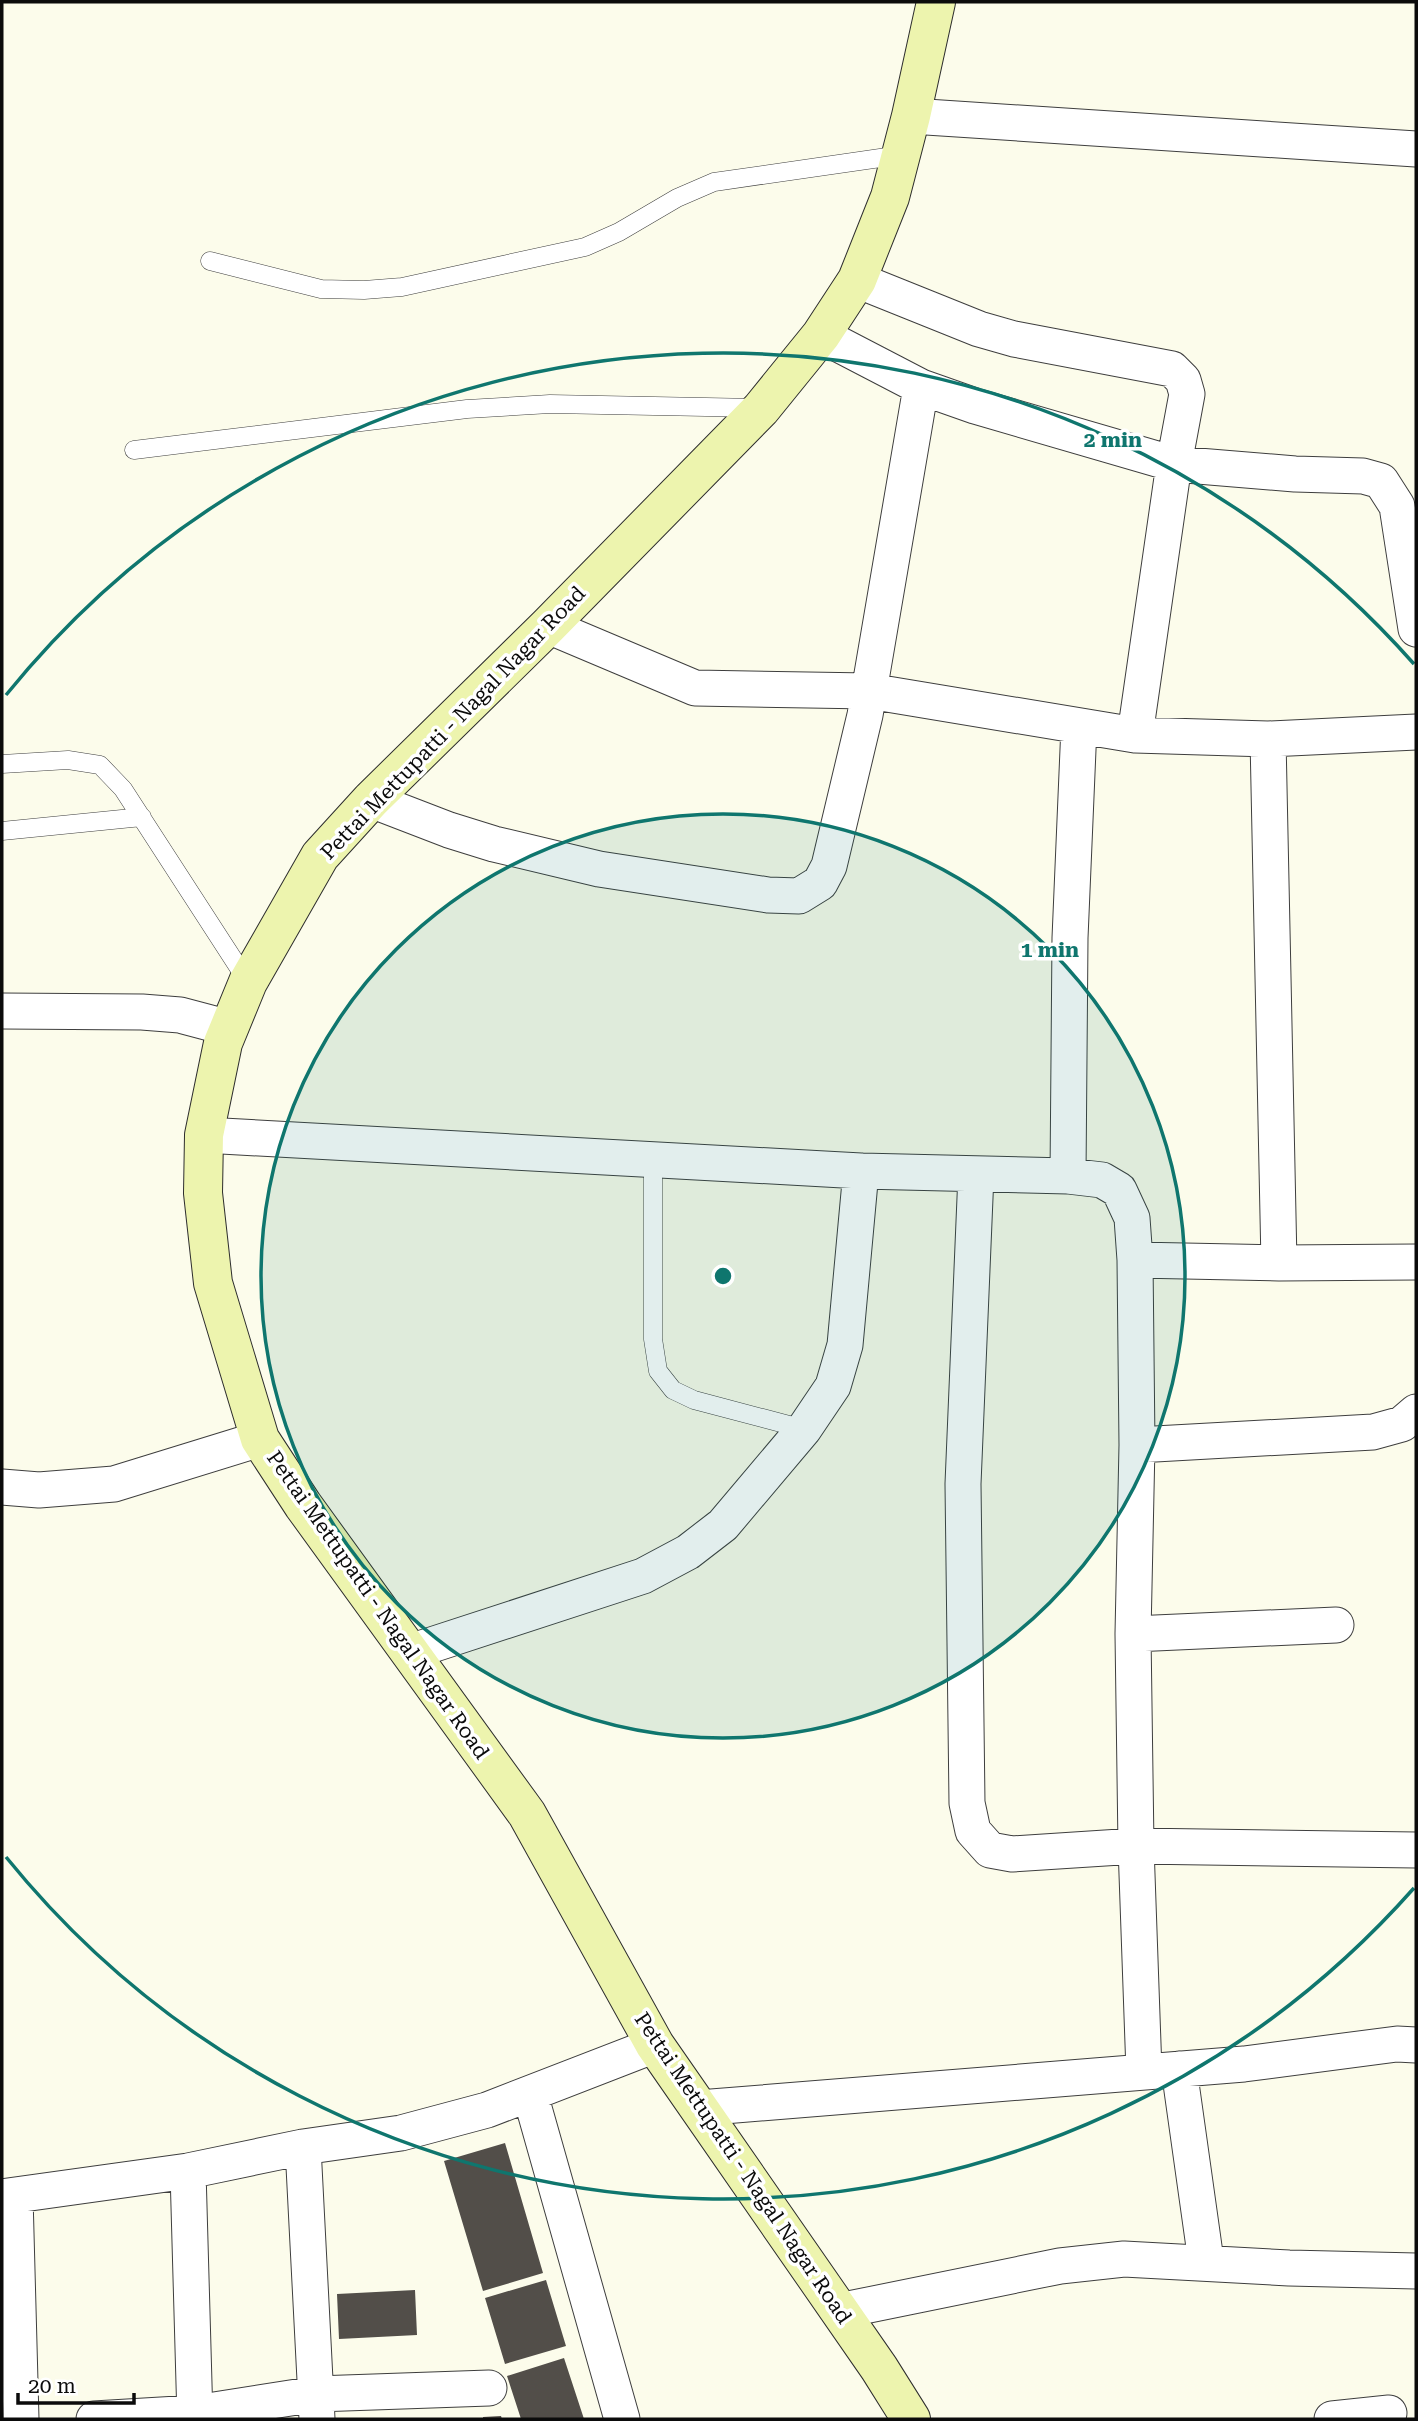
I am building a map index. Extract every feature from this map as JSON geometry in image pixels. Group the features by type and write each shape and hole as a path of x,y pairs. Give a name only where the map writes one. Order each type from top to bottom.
{"main road":[{"name":"Pettai Mettupatti - Nagal Nagar Road","path":"911,2419 655,2045 527,1814 303,1505 260,1439 213,1283 203,1194 204,1135 223,1043 248,982 320,856 371,800 548,626 761,408 821,335 857,280 890,197 936,2"}],"street":[{"path":"911,116 1416,149"},
{"path":"857,280 979,329 1014,339 1172,369 1183,380 1187,394 1174,464 1135,735"},
{"path":"821,335 921,387 975,406 1174,464 1295,474 1363,476 1381,481 1406,504 1416,629"},
{"path":"371,800 494,844 599,869 768,895 799,896 820,883 829,866 869,691 921,387"},
{"path":"548,626 695,688 869,691 1135,735 1268,739 1416,732"},
{"path":"1068,1176 1070,938 1079,726"},
{"path":"1268,739 1279,1263"},
{"path":"2,1011 142,1012 180,1015 229,1028"},
{"path":"204,1135 861,1171 1068,1176 1102,1180 1119,1190 1132,1218 1135,1260 1137,1445 1133,1634 1136,1846 1144,2072"},
{"path":"410,1652 643,1576 688,1552 723,1525 804,1429 832,1386 845,1345 861,1171"},
{"path":"976,1174 963,1484 967,1802 974,1831 990,1850 1012,1854 1136,1846 1416,1850"},
{"path":"1135,1260 1416,1262"},
{"path":"1137,1445 1373,1432 1402,1424 1416,1412"},
{"path":"2,1487 38,1490 114,1484 260,1439"},
{"path":"1133,1634 1336,1625"},
{"path":"698,2108 1244,2064 1397,2043 1416,2045"},
{"path":"21,2419 8,2196 187,2171 303,2147 401,2133 486,2110 655,2045"},
{"path":"1179,2069 1206,2261"},
{"path":"530,2094 622,2419"},
{"path":"303,2147 317,2407"},
{"path":"187,2171 195,2416"},
{"path":"839,2311 1060,2266 1124,2259 1206,2261 1289,2268 1416,2271"},
{"path":"94,2419 195,2416 317,2407 489,2388"},
{"path":"1332,2419 1389,2413"}],"lane":[{"path":"210,261 321,289 402,287 585,247 619,232 677,198 714,182 901,155"},
{"path":"134,450 467,409 550,404 761,408"},
{"path":"2,764 68,760 100,765 123,789 248,982"},
{"path":"2,831 142,817"},
{"path":"653,1160 653,1339 658,1371 673,1390 694,1400 804,1429"}],"building":[{"path":"505,2143 543,2273 483,2291 444,2161"},
{"path":"546,2280 566,2346 505,2364 485,2298"},
{"path":"415,2290 417,2335 339,2339 337,2294"},
{"path":"564,2358 584,2419 521,2419 507,2376"},
{"path":"501,2416 502,2419 483,2419 483,2417"}]}
